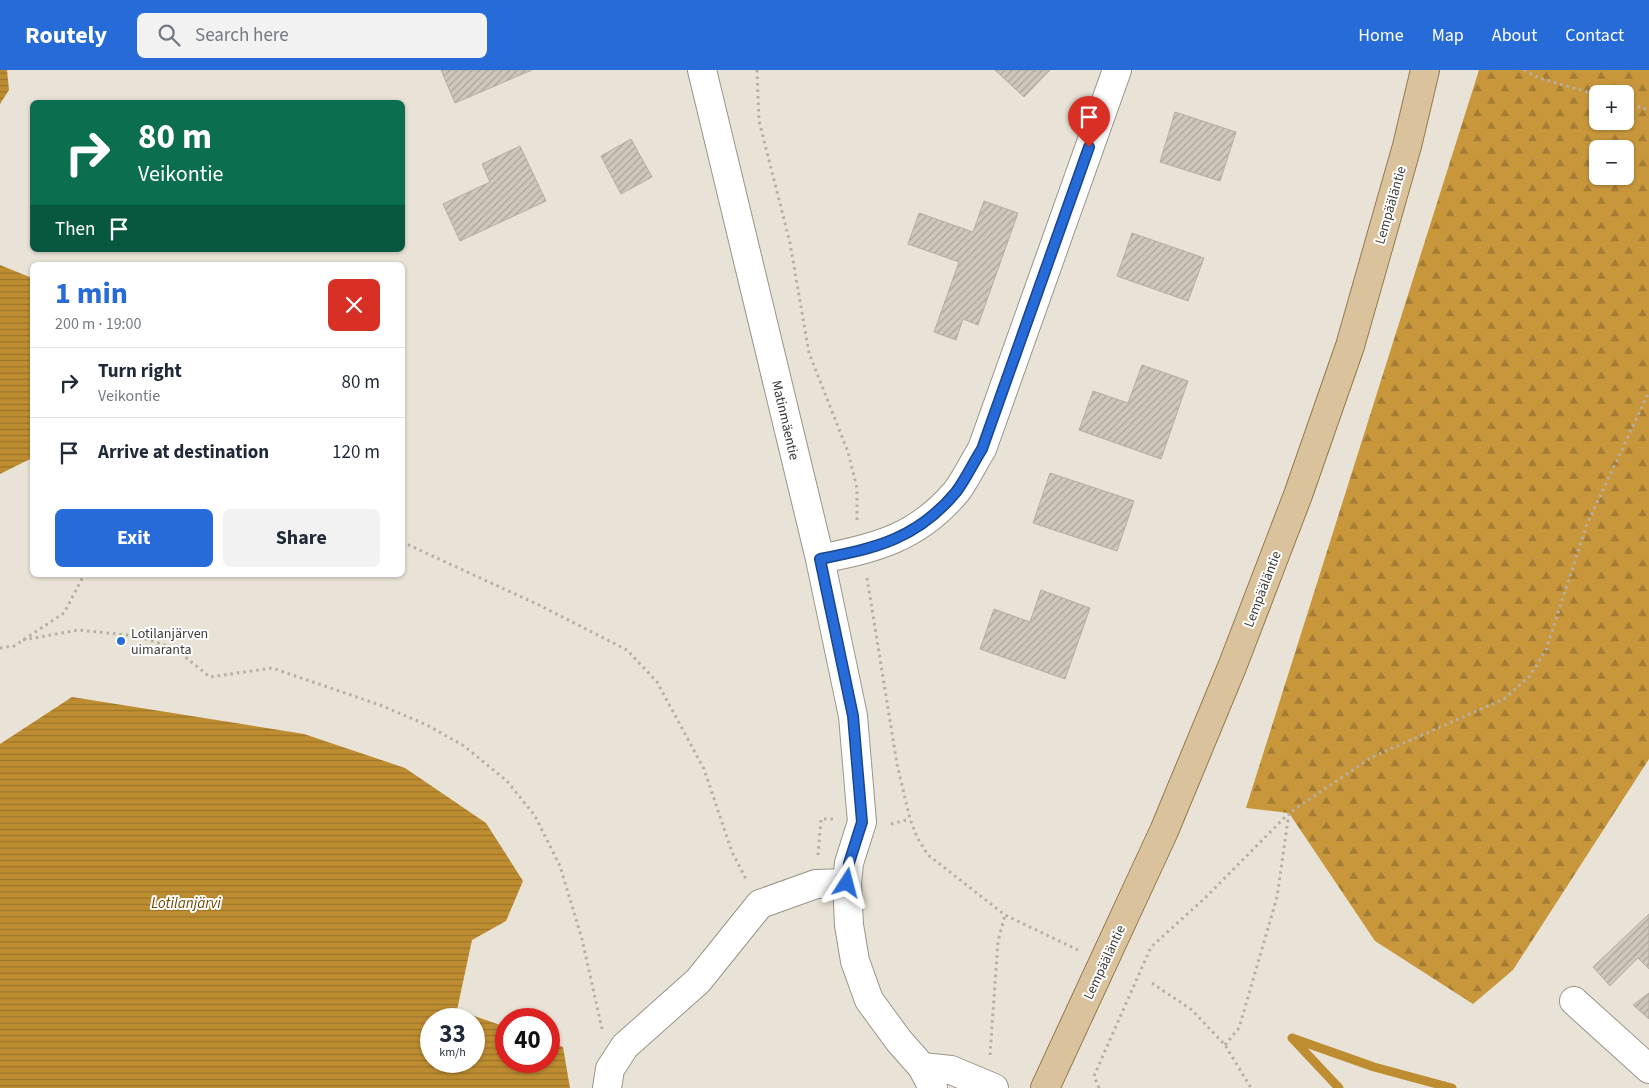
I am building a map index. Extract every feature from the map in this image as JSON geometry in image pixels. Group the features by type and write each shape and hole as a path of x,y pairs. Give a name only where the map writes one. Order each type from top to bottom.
{"main road":[{"name":"Lempääläntie","path":"1045,1088 1093,987 1167,822 1232,667 1298,495 1350,346 1407,146 1426,70"}],"street":[{"name":"Matinmäentie","path":"702,70 820,559 853,716 857,772 841,820 848,873 849,925 855,961 869,1000 928,1078 951,1070 988,1085"},
{"path":"820,559 861,551 896,539 916,528 936,512 956,491 982,449 1117,70"},
{"path":"609,1079 625,1046 698,981 760,904 848,873"},
{"path":"1574,1001 1649,1069"}],"path":[{"path":"1524,70 1539,78 1589,92"},
{"path":"1634,106 1649,110"},
{"path":"1099,1088 1094,1076 1151,947 1205,898 1289,813 1372,757 1504,699 1529,678 1546,650 1587,524 1649,392"},
{"path":"405,543 539,605 627,650 657,682 704,769 732,852 760,904"},
{"path":"0,648 14,646 64,614 83,577"},
{"path":"24,640 78,630 137,636 174,648 210,678 272,668 380,704 464,746 507,781 535,816 560,866 582,939 609,1079"},
{"path":"1225,1045 1239,1028 1277,897 1289,813"},
{"path":"988,1085 998,941 1005,915"},
{"path":"1152,983 1192,1010 1225,1045 1251,1088"}],"green space":[{"path":"1479,70 1649,70 1649,759 1513,970 1473,1004 1375,941 1289,813 1246,808"}],"water":[{"path":"0,70 7,70 9,90 0,104"},
{"path":"0,265 30,277 30,459 0,474"},
{"name":"Lotilanjärvi","path":"72,697 304,734 405,768 486,823 523,881 506,921 472,940 457,1008 420,1008 420,1073 485,1073 485,1020 495,1023 495,1073 560,1073 560,1046 563,1047 570,1088 0,1088 0,744"}],"building":[{"path":"441,70 532,70 455,103"},
{"path":"995,70 1050,70 1024,97"},
{"path":"1175,112 1236,132 1220,181 1160,162"},
{"path":"631,139 652,177 621,194 601,156"},
{"path":"520,146 546,201 460,241 443,204 490,182 482,164"},
{"path":"984,201 1018,213 978,325 963,319 956,340 934,332 959,262 908,244 919,213 973,232"},
{"path":"1132,233 1204,258 1188,301 1117,276"},
{"path":"1142,365 1188,381 1161,459 1079,430 1093,391 1128,403"},
{"path":"1050,473 1134,501 1117,551 1033,523"},
{"path":"1041,590 1090,608 1065,679 980,649 994,609 1030,622"},
{"path":"1649,914 1649,969 1638,958 1610,986 1593,967"},
{"path":"1649,993 1649,1019 1633,1005"}],"waterway":[{"path":"1292,1038 1374,1067 1452,1088"},
{"path":"1293,1039 1339,1088"}],"place":[{"name":"Lotilanjärven uimaranta","path":"121,641"}],"route":[{"path":"847,883 849,863 862,822 853,716 820,559 861,551 896,539 916,528 936,512 956,491 982,449 1089,147"}]}
